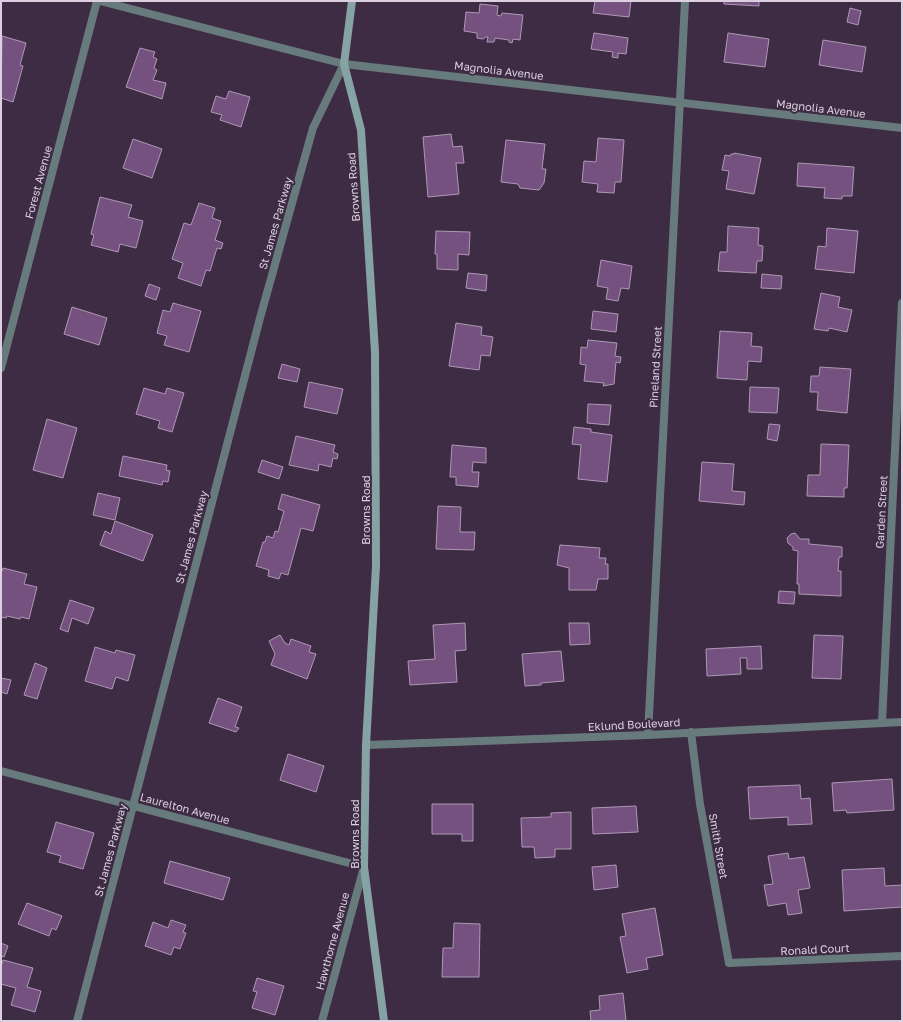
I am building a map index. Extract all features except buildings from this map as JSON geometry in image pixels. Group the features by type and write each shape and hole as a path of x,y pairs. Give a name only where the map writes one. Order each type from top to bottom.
{"street":[{"name":"Magnolia Avenue","path":"99,1 344,64 902,128"},
{"name":"Forest Avenue","path":"1,368 99,1"},
{"name":"Browns Road","path":"352,1 344,64 361,130 375,352 376,566 366,745 364,867 384,1021"},
{"name":"Pineland Street","path":"648,735 684,1"},
{"name":"St James Parkway","path":"77,1021 260,318 313,128 344,64"},
{"name":"Garden Street","path":"882,723 902,303"},
{"name":"Eklund Boulevard","path":"366,745 648,735 902,722"},
{"name":"Smith Street","path":"691,732 700,804 729,963"},
{"name":"Laurelton Avenue","path":"1,771 364,867"},
{"name":"Hawthorne Avenue","path":"322,1021 364,867"},
{"name":"Ronald Court","path":"729,963 902,956"}]}
